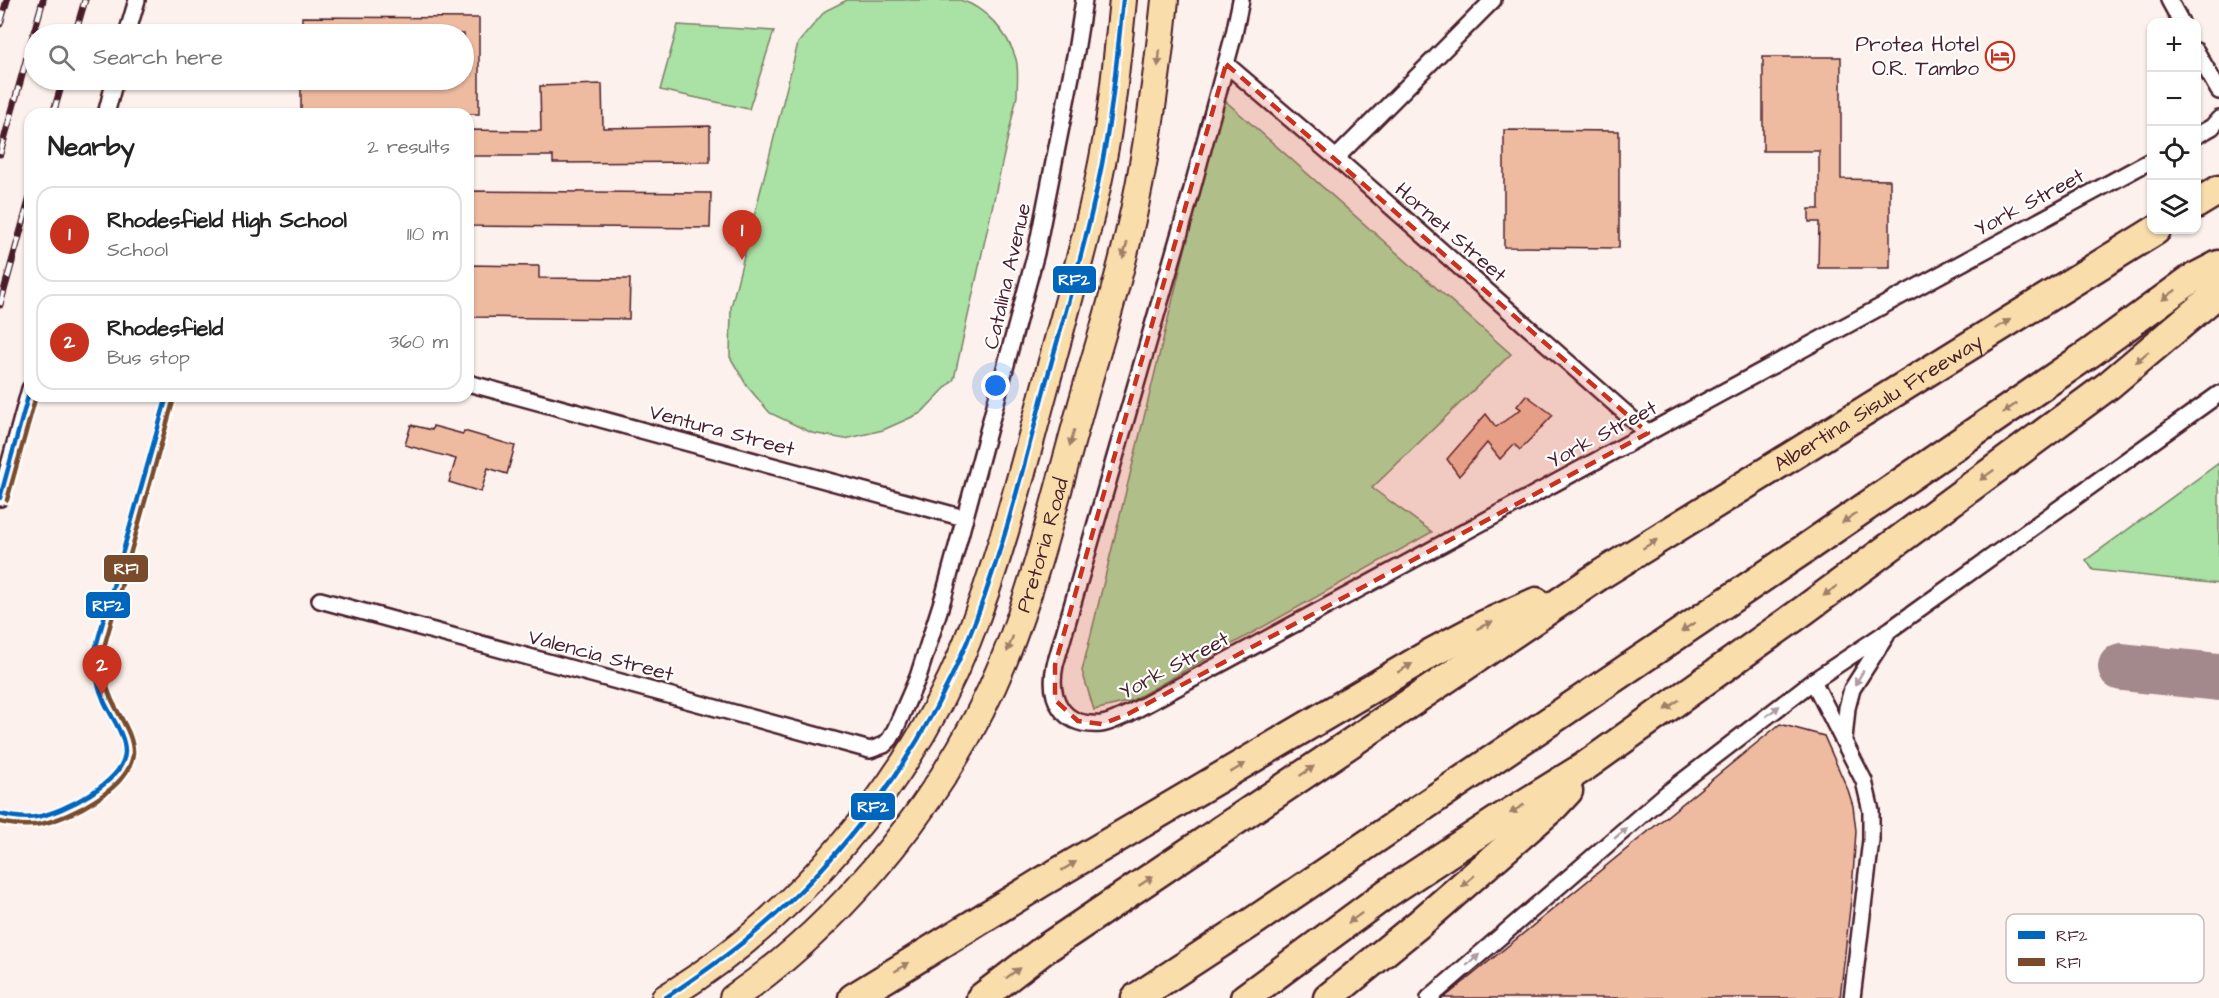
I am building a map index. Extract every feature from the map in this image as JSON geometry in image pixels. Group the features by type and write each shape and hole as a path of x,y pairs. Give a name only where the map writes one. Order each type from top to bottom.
{"highway":[{"path":"2201,201 2219,190"},
{"name":"Albertina Sisulu Freeway","path":"1600,574 2150,234"},
{"path":"1136,998 1268,912 1793,556 2090,353 2190,280 2219,265"},
{"path":"1245,998 1386,894 1500,819 1584,768 1794,618 2109,385 2219,292"},
{"path":"853,998 1051,877 1433,652 1484,625 1600,574"},
{"path":"981,998 1045,949 1600,574"},
{"path":"1328,998 1420,923 1554,806 1584,768"}],"main road":[{"name":"Pretoria Road","path":"665,998 698,978 768,922 816,875 852,835 903,762 930,716 966,645 985,594 1023,469 1083,245 1106,143 1123,0"},
{"name":"Pretoria Road","path":"733,998 784,958 826,920 884,856 947,770 977,717 1004,661 1028,592 1129,236 1146,153 1165,0"}],"street":[{"path":"131,24 137,0"},
{"name":"Catalina Avenue","path":"870,750 878,748 890,739 918,677 944,595 1036,253 1084,0"},
{"path":"1226,64 1241,0"},
{"path":"1336,158 1493,0"},
{"path":"2169,0 2179,18"},
{"path":"2201,60 2219,91"},
{"name":"Hornet Street","path":"1226,64 1648,433"},
{"name":"York Street","path":"1226,64 1185,215 1055,665 1052,688 1060,708 1068,716 1078,721 1102,724 1120,717 2147,162"},
{"path":"108,108 112,90"},
{"path":"2201,133 2212,127 2219,119"},
{"name":"Ventura Street","path":"474,385 964,518"},
{"path":"1429,998 1666,794 1813,681 1891,629 2219,394"},
{"path":"0,498 26,402"},
{"name":"Valencia Street","path":"320,600 870,750"},
{"path":"1844,740 1847,708 1852,689 1891,629"},
{"path":"1813,681 1864,781 1869,798 1872,824 1852,998"}],"highlighted area":[{"path":"1226,64 1648,433 1128,714 1102,724 1078,721 1055,700 1055,665"}],"green space":[{"path":"847,0 960,0 969,3 987,15 1007,40 1016,59 1018,78 1017,96 954,379 921,413 883,430 845,439 812,433 770,413 747,386 730,357 731,307 798,43 825,11"},
{"path":"678,25 774,31 749,109 660,90"},
{"path":"1222,98 1511,354 1372,488 1432,532 1131,701 1094,710 1082,671"},
{"path":"2219,463 2219,584 2093,570 2086,560"}],"building":[{"path":"302,17 479,18 479,114 474,114 474,108 301,108 301,90 474,90 474,24 302,24"},
{"path":"1763,57 1841,57 1841,179 1890,180 1890,268 1818,268 1819,222 1809,222 1809,209 1819,209 1819,151 1763,151"},
{"path":"602,84 603,128 710,126 710,162 553,163 553,156 474,156 474,130 541,131 540,86"},
{"path":"1504,130 1619,131 1619,248 1504,247"},
{"path":"474,191 711,193 710,228 474,226"},
{"path":"474,265 539,266 539,278 630,279 629,319 474,317"},
{"path":"1526,395 1553,415 1520,450 1514,444 1500,459 1487,443 1459,476 1447,459 1486,414 1496,427 1521,409 1517,406"},
{"path":"411,425 432,430 433,426 463,434 464,431 515,446 507,474 488,468 481,492 449,482 456,459 405,445"},
{"path":"1780,724 1824,736 1853,806 1856,831 1840,998 1444,998"}],"taxiway":[{"path":"2122,667 2219,677"}],"railway":[{"path":"0,24 7,0"},
{"path":"36,24 43,0"},
{"path":"78,24 85,0"},
{"path":"0,154 24,68"},
{"path":"55,108 60,90"},
{"path":"0,305 24,219"}],"transit line":[{"name":"RF2","path":"665,998 712,966 757,931 822,869 879,799 928,723 949,683 979,611 1001,548 1086,234 1109,124 1123,0"},
{"name":"RF2","path":"0,498 26,402"},
{"name":"RF1","path":"7,500 34,402"},
{"name":"RF2","path":"0,814 32,818 61,809 103,785 122,763 125,752 123,739 102,696 93,657 165,402"},
{"name":"RF1","path":"0,822 36,825 68,815 83,808 110,789 122,778 129,766 133,754 131,739 109,693 101,658 173,402"}],"place":[{"name":"Protea Hotel O.R. Tambo","path":"2000,56"},
{"name":"Rhodesfield High School","path":"742,260"},
{"name":"Rhodesfield","path":"102,695"}]}
